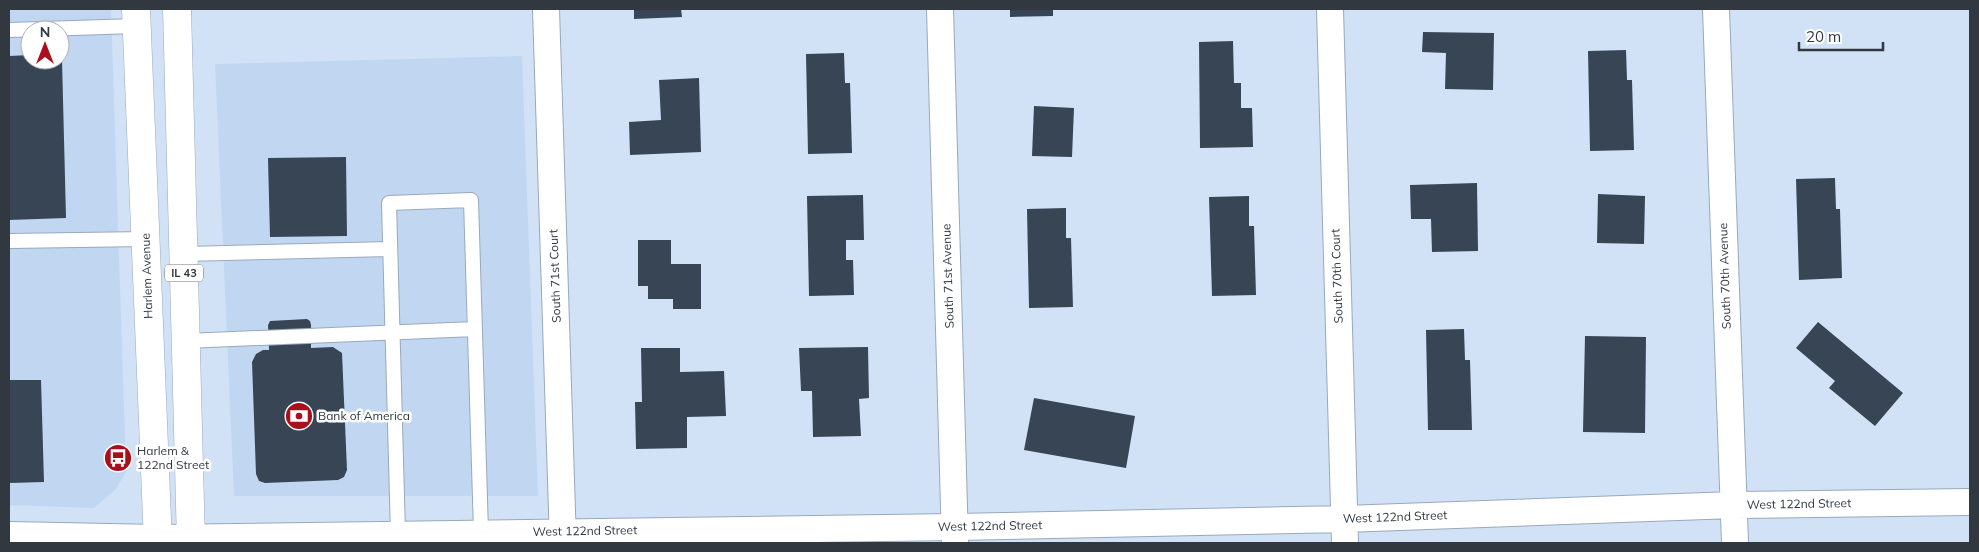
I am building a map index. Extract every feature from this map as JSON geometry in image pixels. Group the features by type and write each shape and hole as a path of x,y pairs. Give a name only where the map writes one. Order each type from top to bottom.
{"main road":[{"name":"IL 43","path":"177,9 191,540"},
{"name":"Harlem Avenue","path":"136,18 158,541"}],"street":[{"name":"South 71st Court","path":"546,9 563,537"},
{"name":"South 71st Avenue","path":"940,9 955,535"},
{"name":"South 70th Court","path":"1330,9 1344,531"},
{"name":"South 70th Avenue","path":"1716,9 1735,543"},
{"name":"West 122nd Street","path":"9,535 158,541 398,534 563,537 1344,531 1734,505 1970,502"}],"lane":[{"path":"9,30 136,18"},
{"path":"398,534 389,203 471,200 475,329 467,536"},
{"path":"9,241 146,239"},
{"path":"184,254 390,249"},
{"path":"186,340 392,334 475,329"}],"shaded area":[{"path":"9,9 111,9 126,472 116,489 94,508 9,505"},
{"path":"522,56 538,496 234,496 215,64"}],"building":[{"path":"634,9 681,9 682,17 634,19"},
{"path":"1010,9 1053,9 1053,16 1010,17"},
{"path":"1423,32 1494,33 1493,90 1445,89 1446,53 1422,52"},
{"path":"1233,41 1234,83 1241,83 1241,108 1252,108 1253,147 1200,148 1199,42"},
{"path":"1626,50 1627,80 1632,80 1634,150 1590,151 1588,51"},
{"path":"844,53 845,83 850,83 852,153 808,154 806,54"},
{"path":"20,55 20,70 62,70 66,218 9,220 9,56"},
{"path":"699,78 701,152 630,155 629,122 661,120 659,80"},
{"path":"1034,106 1074,108 1072,157 1032,156"},
{"path":"346,157 347,236 270,237 268,158"},
{"path":"1835,178 1836,209 1840,209 1842,278 1799,280 1796,179"},
{"path":"1477,183 1478,251 1432,252 1431,219 1411,219 1410,185"},
{"path":"1598,194 1645,196 1644,244 1597,243"},
{"path":"863,195 864,240 846,240 846,260 853,260 854,295 809,296 807,196"},
{"path":"1249,196 1249,226 1254,226 1256,295 1212,296 1209,197"},
{"path":"1066,208 1066,238 1071,238 1073,307 1029,308 1027,209"},
{"path":"638,240 671,240 671,264 701,264 701,309 673,309 673,299 648,299 648,286 638,286"},
{"name":"Bank of America","path":"307,319 311,325 311,348 333,347 342,353 347,470 344,477 338,480 265,483 259,481 256,474 252,362 256,354 263,350 269,350 268,325 270,321"},
{"path":"1818,322 1903,393 1875,426 1829,388 1835,381 1796,348"},
{"path":"1464,329 1465,360 1470,360 1472,430 1428,430 1426,330"},
{"path":"1585,336 1646,337 1645,433 1583,432"},
{"path":"868,347 869,398 859,399 861,436 813,437 812,391 801,391 799,348"},
{"path":"641,348 680,348 680,372 724,371 726,416 687,417 687,448 636,449 635,402 642,402"},
{"path":"9,380 41,380 44,482 9,483"},
{"path":"1034,398 1135,416 1126,468 1024,450"}],"place":[{"name":"Bank of America","path":"299,416"},
{"name":"Harlem & 122nd Street","path":"118,458"}]}
